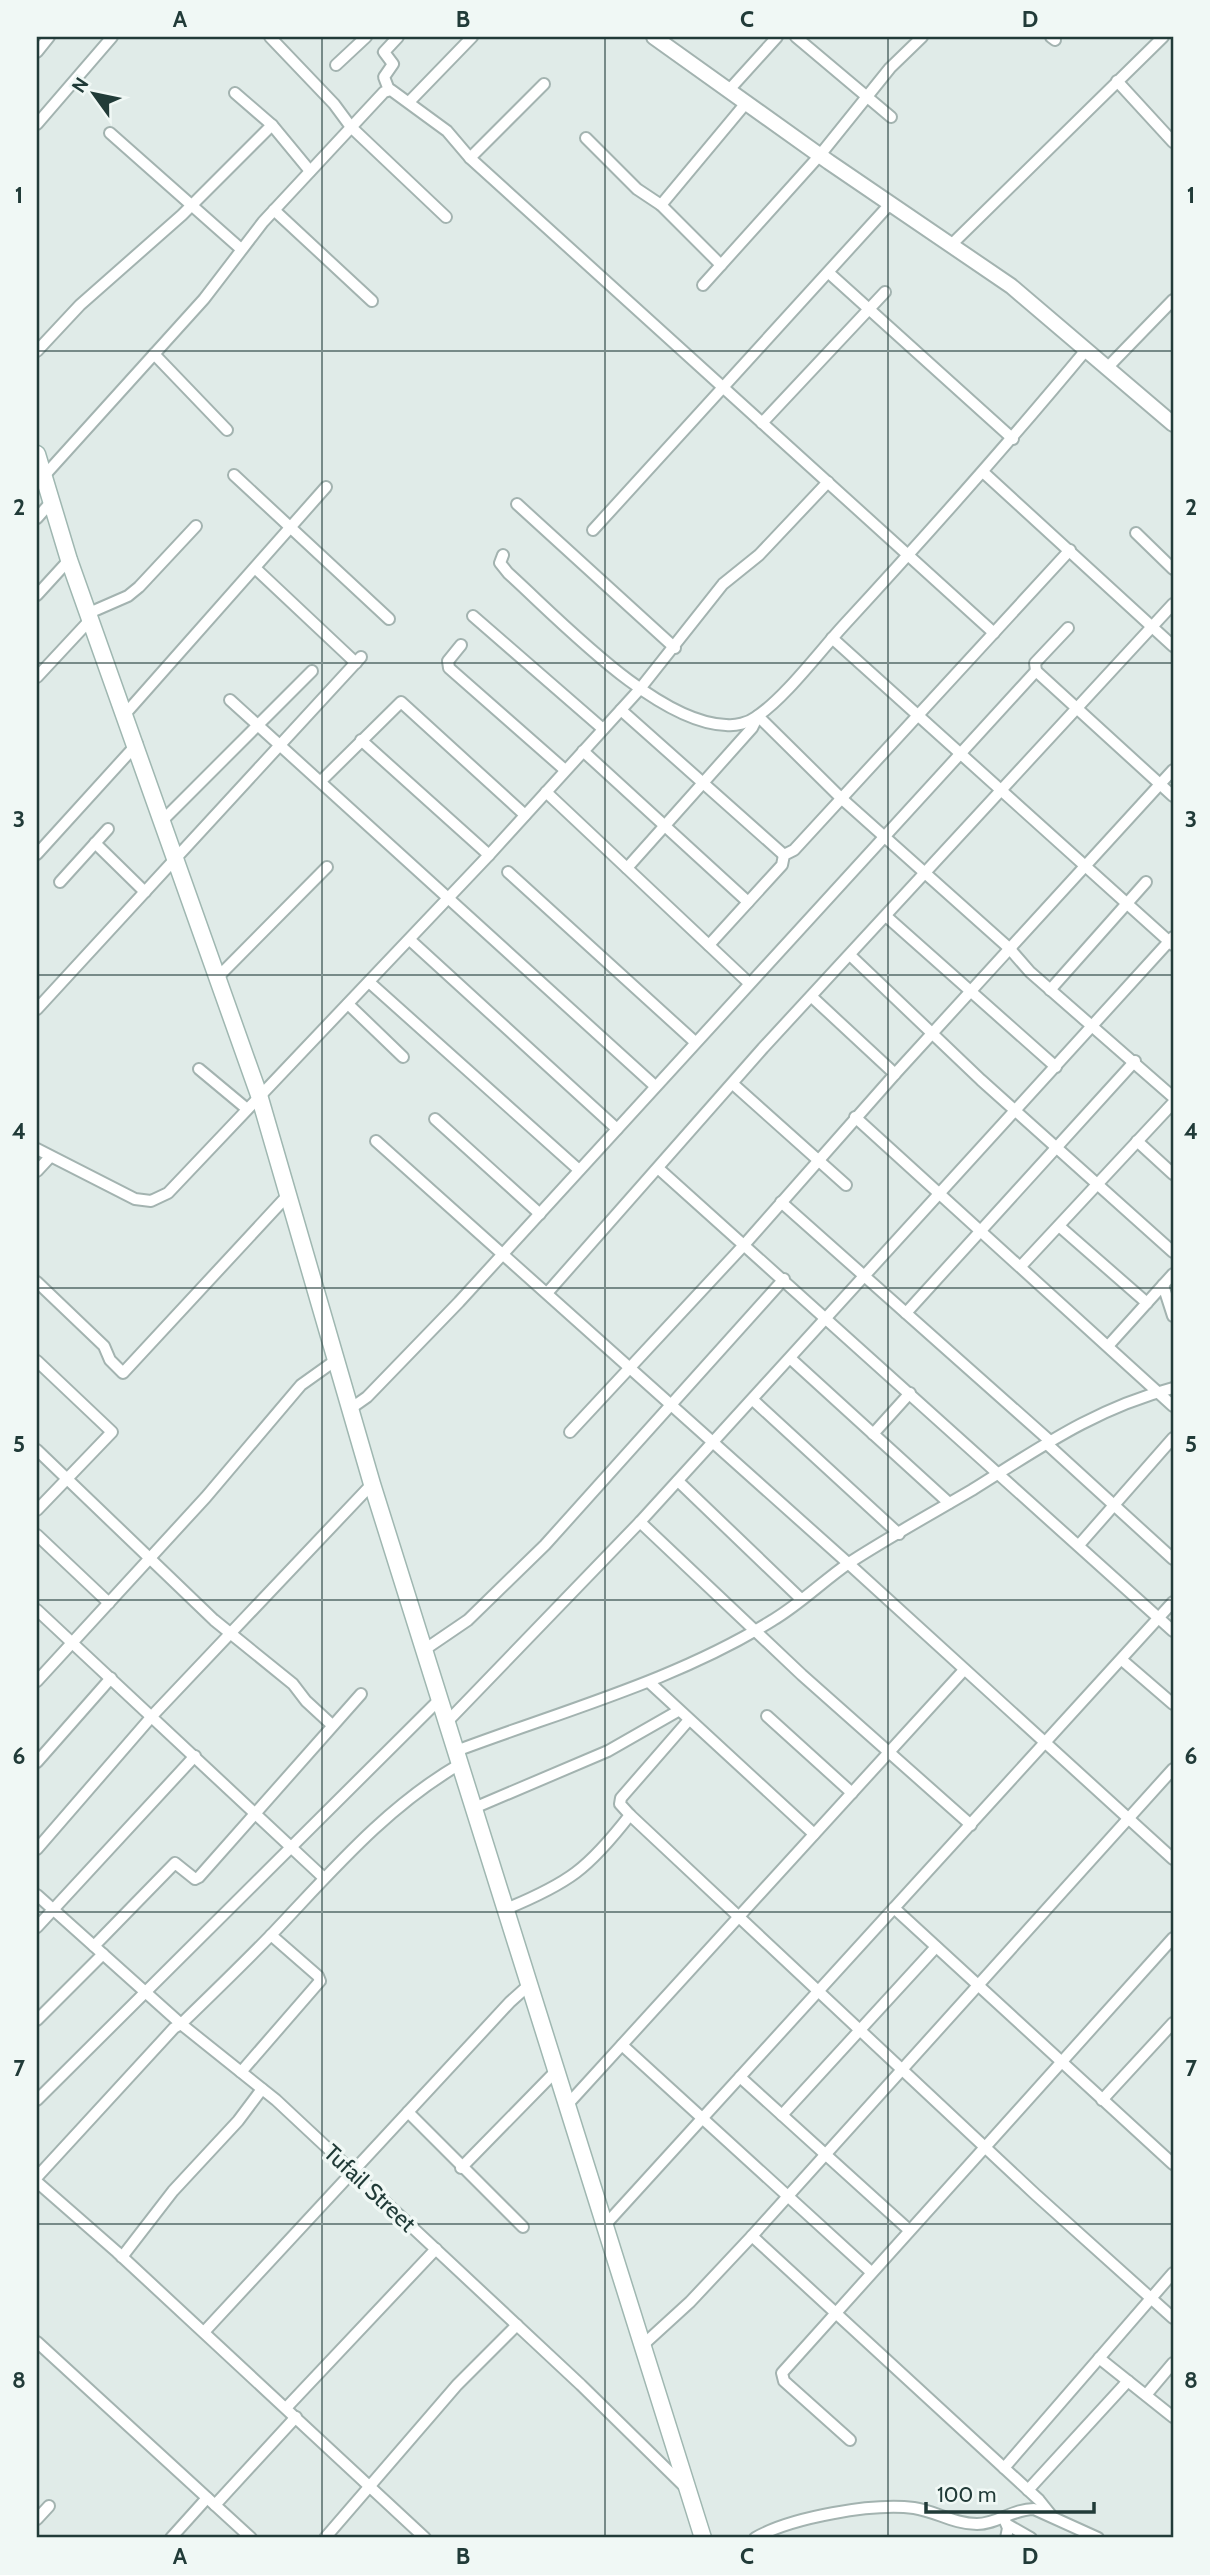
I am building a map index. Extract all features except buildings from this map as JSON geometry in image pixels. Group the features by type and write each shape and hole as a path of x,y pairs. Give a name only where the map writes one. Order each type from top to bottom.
{"main road":[{"path":"37,454 69,560 137,744 174,861 260,1095 372,1484 691,2493 702,2537"}],"street":[{"path":"37,52 49,37"},
{"path":"37,124 112,37"},
{"path":"270,37 334,104 351,127 446,217"},
{"path":"336,65 366,37"},
{"path":"398,37 384,52 393,64 384,77 389,90 447,131 470,158 994,633"},
{"path":"409,103 471,37"},
{"path":"654,37 1011,286 1173,424"},
{"path":"729,90 777,37"},
{"path":"796,37 891,117"},
{"path":"703,285 820,155 866,96 922,37"},
{"path":"951,245 1163,37"},
{"path":"1117,81 1173,142"},
{"path":"470,158 544,84"},
{"path":"44,476 204,299 274,210 389,90"},
{"path":"235,93 272,125 310,171"},
{"path":"661,205 746,103"},
{"path":"37,351 80,305 192,205 272,125"},
{"path":"110,133 241,249"},
{"path":"586,138 637,189 661,205 721,265"},
{"path":"593,530 890,204"},
{"path":"274,210 372,301"},
{"path":"829,273 1013,439"},
{"path":"762,423 885,292"},
{"path":"1107,368 1173,300"},
{"path":"627,868 752,728 758,716 1013,439 1086,350"},
{"path":"154,354 227,430"},
{"path":"983,472 1173,646"},
{"path":"234,475 389,619"},
{"path":"37,1149 135,1199 151,1201 176,1186 410,940 621,710 675,648 723,584 759,555 828,482"},
{"path":"126,713 326,488"},
{"path":"37,518 52,501"},
{"path":"517,504 675,648"},
{"path":"37,677 90,616 128,596 139,587 196,526"},
{"path":"1136,533 1173,569"},
{"path":"784,855 794,850 1070,550"},
{"path":"503,555 500,564 508,573 639,690 665,707 702,721 727,726 758,716"},
{"path":"37,595 69,560"},
{"path":"37,1009 359,660 255,568"},
{"path":"548,1292 733,1084 1173,604"},
{"path":"473,616 603,729"},
{"path":"350,1409 367,1397 540,1213 1036,671 1037,661 1068,628"},
{"path":"447,1722 640,1522 1172,941 1084,867 832,638"},
{"path":"461,645 448,661 449,668 565,770"},
{"path":"162,821 260,726 312,671"},
{"path":"1036,671 1173,796"},
{"path":"230,699 656,1086"},
{"path":"321,781 396,705 403,703 525,815"},
{"path":"621,710 784,855"},
{"path":"758,716 883,837 1173,1097"},
{"path":"361,740 489,855"},
{"path":"37,854 137,744"},
{"path":"583,751 748,902"},
{"path":"570,1432 744,1245 855,1117 1173,770"},
{"path":"546,792 749,983"},
{"path":"60,882 108,829"},
{"path":"95,843 145,892"},
{"path":"709,945 782,865 784,855"},
{"path":"217,978 327,867"},
{"path":"508,872 695,1042"},
{"path":"1050,989 1146,882"},
{"path":"887,917 1056,1067"},
{"path":"410,940 617,1129"},
{"path":"851,956 1016,1111 1173,1252"},
{"path":"369,982 579,1170"},
{"path":"812,998 895,1074"},
{"path":"348,1004 403,1057"},
{"path":"906,1314 1135,1061"},
{"path":"199,1069 247,1109"},
{"path":"733,1084 846,1185"},
{"path":"1022,1265 1173,1103"},
{"path":"855,1117 1022,1265 1173,1406"},
{"path":"435,1119 540,1213"},
{"path":"376,1141 548,1292 1173,1859"},
{"path":"1137,1141 1173,1174"},
{"path":"37,1171 50,1157"},
{"path":"659,1169 828,1318 1173,1631"},
{"path":"37,1282 104,1346 110,1360 123,1373 288,1195"},
{"path":"781,1202 1173,1559"},
{"path":"1059,1226 1147,1303"},
{"path":"1108,1346 1173,1274"},
{"path":"424,1650 468,1620 545,1545 784,1279"},
{"path":"1163,1285 1173,1316"},
{"path":"791,1359 949,1503"},
{"path":"37,1681 150,1559 301,1385 336,1360"},
{"path":"37,1361 111,1430 37,1510"},
{"path":"37,2176 174,2028 271,1935 390,1812 458,1757 600,1697 649,1682 756,1630 849,1564 1098,1413 1173,1388"},
{"path":"873,1434 910,1393"},
{"path":"753,1400 899,1534"},
{"path":"1079,1545 1173,1438"},
{"path":"37,1450 214,1620 293,1684 306,1701 332,1725"},
{"path":"678,1481 801,1599"},
{"path":"37,1849 153,1715 372,1484"},
{"path":"640,1522 971,1825"},
{"path":"37,1535 110,1602"},
{"path":"606,2224 1173,1602"},
{"path":"37,1609 324,1878"},
{"path":"1122,1660 1173,1704"},
{"path":"568,2104 964,1670"},
{"path":"37,1762 111,1678"},
{"path":"649,1682 688,1721 814,1834"},
{"path":"37,2020 175,1863 195,1879 200,1878 361,1693"},
{"path":"37,2100 440,1699"},
{"path":"474,1808 608,1751 678,1711"},
{"path":"767,1716 852,1793"},
{"path":"688,1721 621,1798 620,1804 737,1918 1173,2318"},
{"path":"37,1927 195,1756"},
{"path":"644,2344 690,2302 752,2236 1173,1769"},
{"path":"506,1909 554,1890 572,1879 603,1850 630,1815"},
{"name":"Tufail Street","path":"37,1895 181,2024 262,2089 354,2173 691,2493"},
{"path":"894,1908 1173,2164"},
{"path":"241,2072 320,1981 318,1976 271,1935"},
{"path":"850,2440 781,2376 871,2272 1173,1938"},
{"path":"782,2115 936,1947"},
{"path":"204,2332 354,2173 510,2001 530,1984"},
{"path":"1102,2100 1173,2023"},
{"path":"622,2045 871,2272"},
{"path":"461,2168 557,2070"},
{"path":"740,2077 909,2230"},
{"path":"122,2257 173,2191 238,2121 262,2089"},
{"path":"408,2112 461,2168 523,2227"},
{"path":"37,2182 204,2332 425,2538"},
{"path":"752,2236 1028,2490 1051,2515"},
{"path":"286,2408 436,2249"},
{"path":"1004,2468 1173,2273"},
{"path":"325,2538 457,2385 517,2325"},
{"path":"37,2342 250,2538"},
{"path":"1099,2358 1173,2417"},
{"path":"1146,2395 1173,2363"},
{"path":"1028,2490 1128,2381"},
{"path":"171,2538 296,2417"},
{"path":"37,2519 49,2506"},
{"path":"755,2538 782,2526 854,2511 914,2508 972,2524 1005,2522 1027,2509 1051,2515 1098,2538"},
{"path":"1005,2522 1006,2538"},
{"path":"1005,2522 1031,2538"}]}
